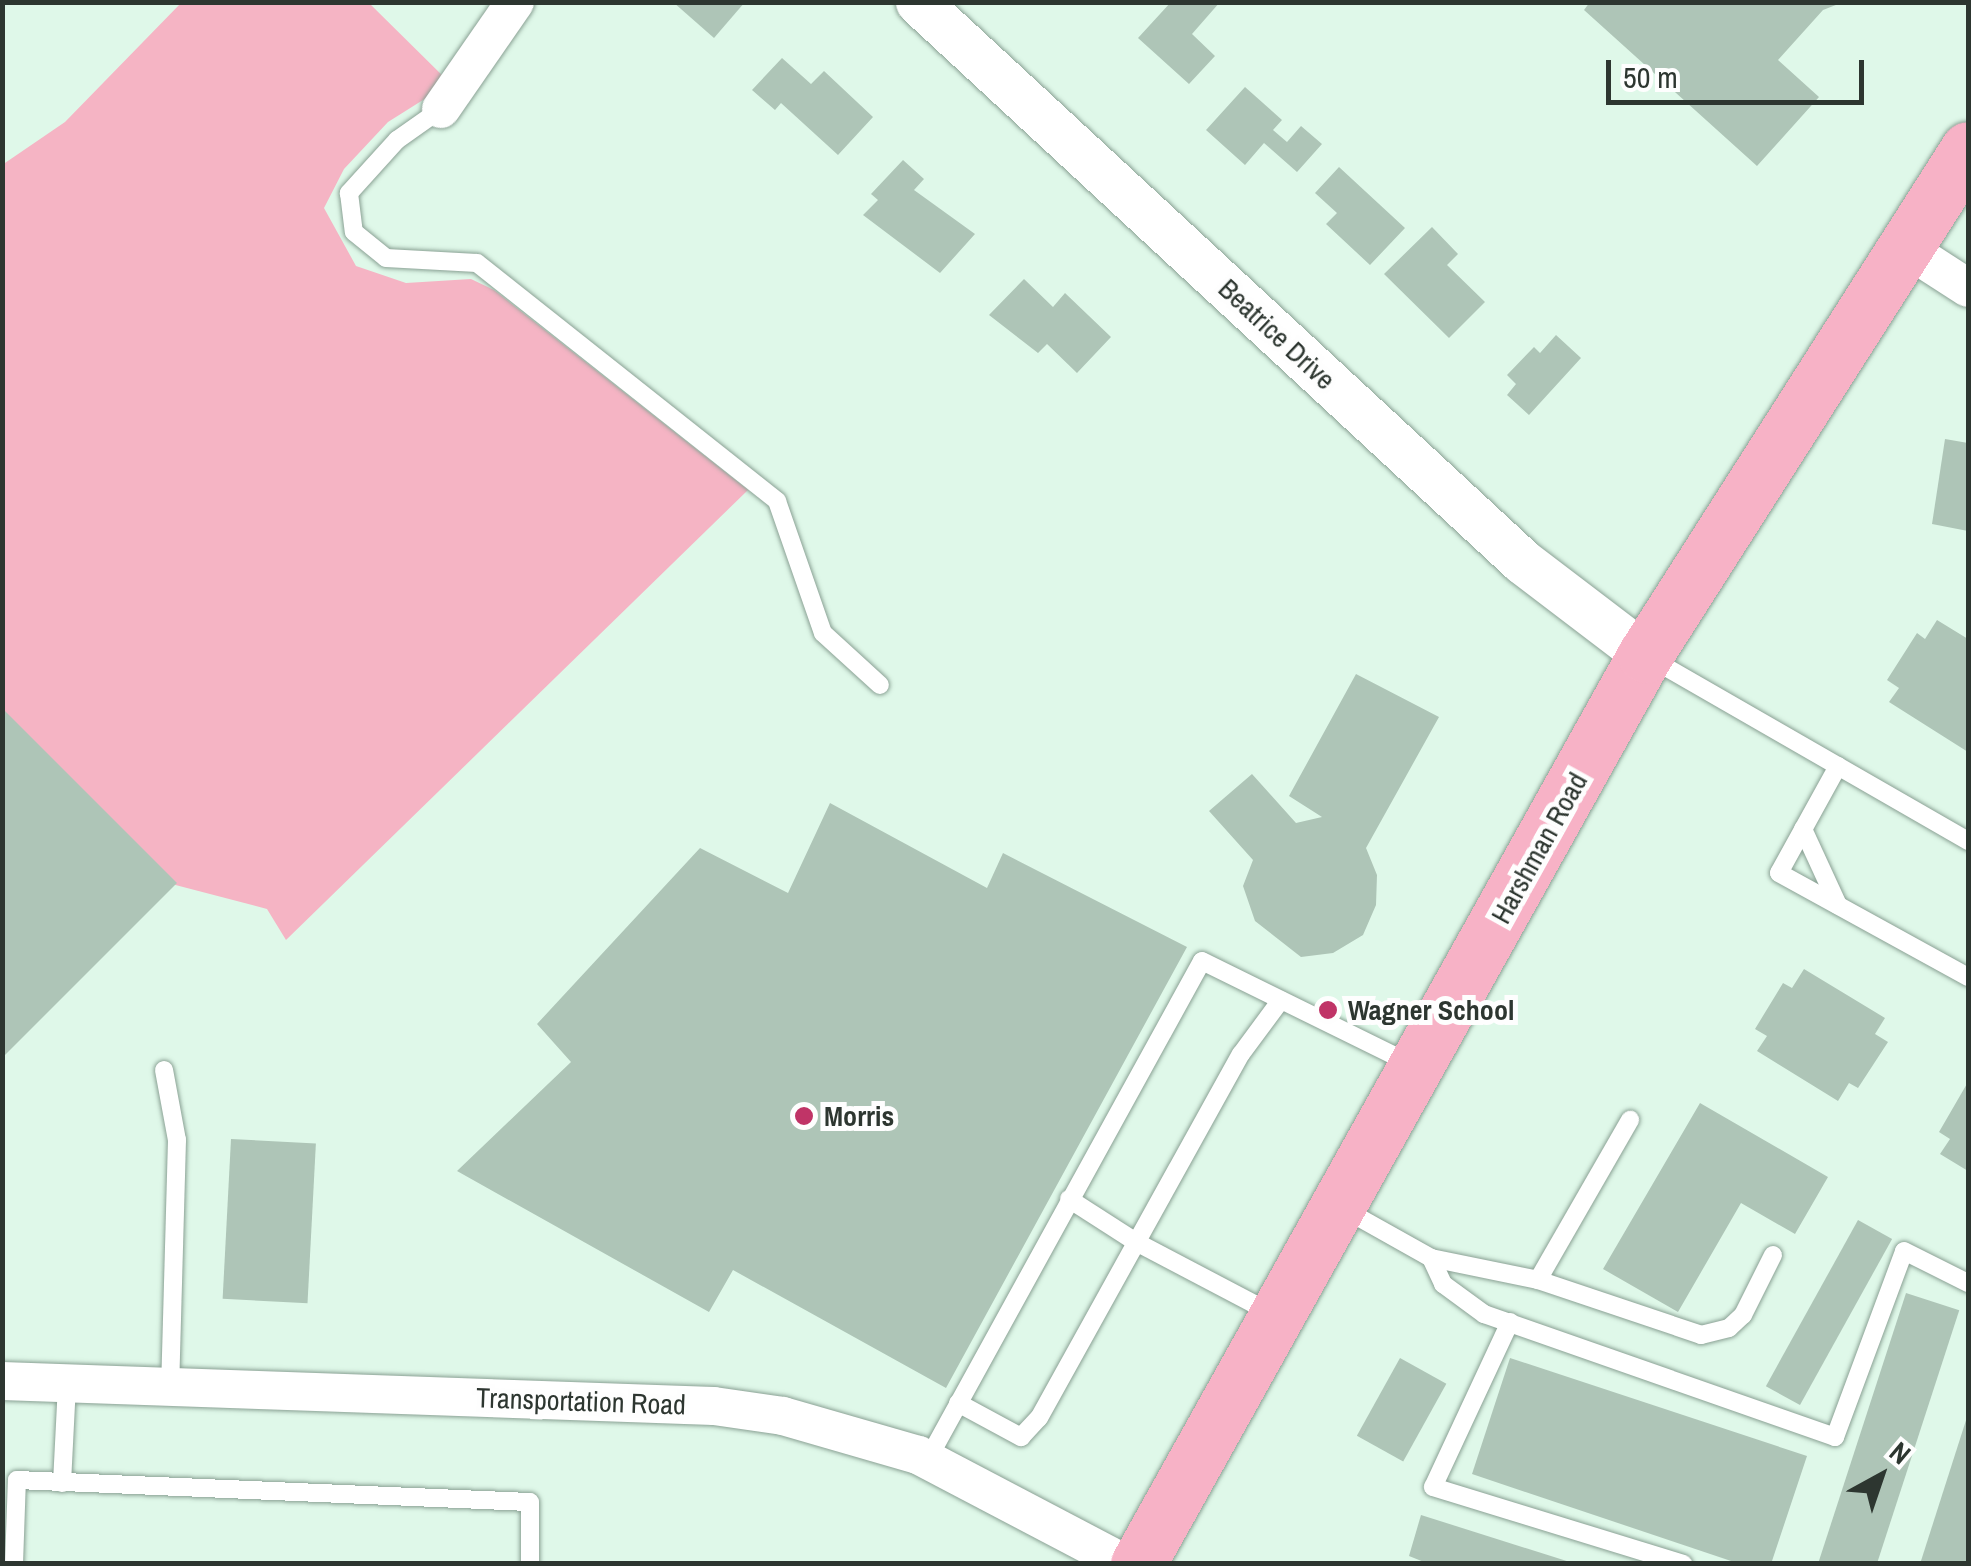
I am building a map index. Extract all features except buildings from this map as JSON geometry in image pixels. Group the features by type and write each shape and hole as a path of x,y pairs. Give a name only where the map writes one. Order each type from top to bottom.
{"main road":[{"name":"Harshman Road","path":"1138,1564 1342,1208 1646,655 1903,246 1968,150"}],"street":[{"path":"441,109 515,2"},
{"name":"Beatrice Drive","path":"918,2 1523,562 1646,655"},
{"path":"1903,246 1968,288"},
{"name":"Transportation Road","path":"2,1380 714,1406 852,1432 928,1460 1126,1564"}],"lane":[{"path":"441,109 397,140 349,193 354,232 386,258 478,263 776,501 823,633 880,685"},
{"path":"1646,655 1968,841"},
{"path":"1838,766 1779,872 1968,977"},
{"path":"1803,829 1838,905"},
{"path":"928,1460 1202,961 1418,1068"},
{"path":"958,1403 1021,1437 1039,1418 1240,1054 1281,1000"},
{"path":"164,1070 177,1140 170,1387"},
{"path":"1538,1280 1630,1120"},
{"path":"1069,1198 1136,1242 1280,1318"},
{"path":"1342,1208 1431,1258 1538,1280 1630,1314 1714,1334 1743,1315 1774,1255"},
{"path":"1431,1258 1443,1284 1484,1314 1835,1437 1904,1250 1968,1283"},
{"path":"1510,1322 1433,1487 1683,1564"},
{"path":"62,1482 67,1384"},
{"path":"14,1564 17,1480 530,1502 530,1564"}],"shaded area":[{"path":"181,3 369,3 450,83 388,122 344,169 324,208 356,266 406,283 471,279 494,290 748,490 286,940 267,909 164,882 3,720 2,165 65,122"}],"place":[{"name":"Wagner School","path":"1328,1010"},
{"name":"Morris","path":"804,1116"}]}
